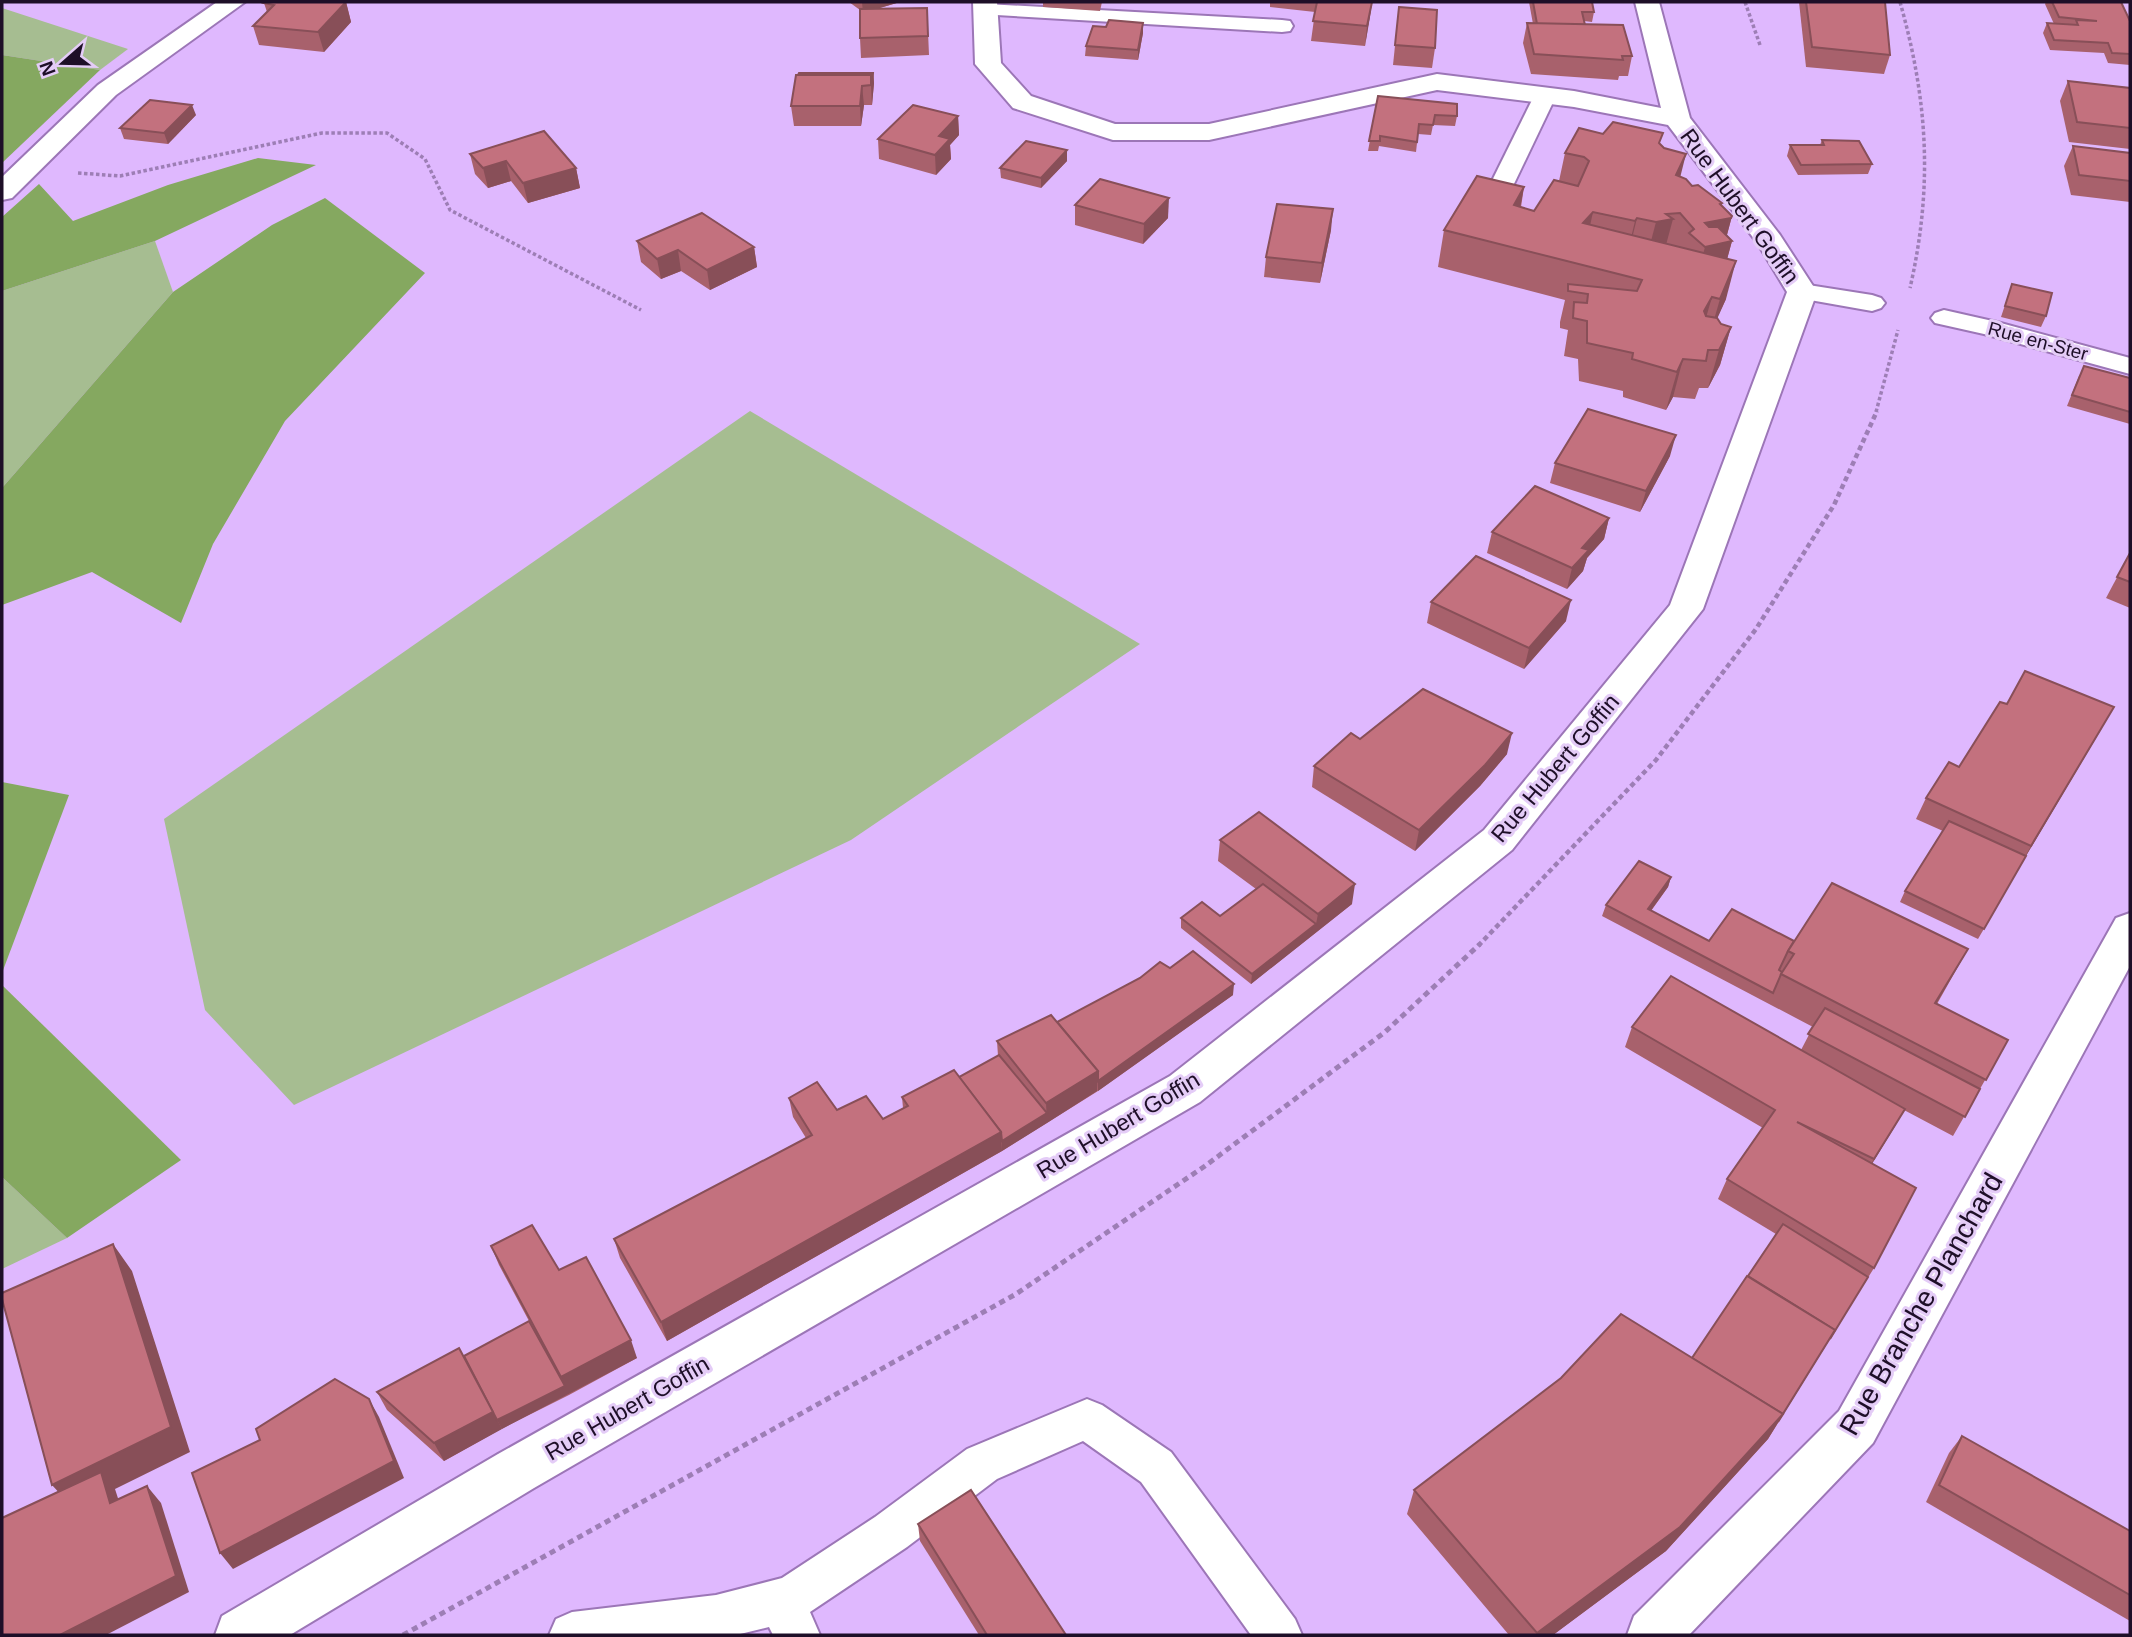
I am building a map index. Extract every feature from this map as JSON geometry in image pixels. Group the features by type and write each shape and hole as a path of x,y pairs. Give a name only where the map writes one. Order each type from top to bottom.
{"street":[{"path":"2,192 107,90 233,2"},
{"path":"1647,2 1677,119"},
{"name":"Rue Hubert Goffin","path":"241,1635 516,1471 1185,1089 1498,840 1686,609 1802,292 1770,242 1677,119 1545,96 1437,82 1209,132 1113,132 1022,102 988,64 985,6"},
{"name":"Rue Branche Planchard","path":"1653,1635 1856,1427 2130,929"}],"lane":[{"path":"985,6 1282,26"},
{"path":"1489,211 1545,96"},
{"path":"1802,292 1872,303"},
{"name":"Rue en-Ster","path":"1944,318 1988,327 2130,366"},
{"path":"572,1635 716,1618 789,1618 796,1595 891,1532 982,1464 1087,1419 1156,1467 1279,1635"}],"path":[{"path":"1745,2 1760,46"},
{"path":"25,170 120,176 322,133 387,133 425,159 450,209 641,310"}],"green space":[{"path":"2,8 128,49 100,70 2,55"},
{"path":"2,55 100,70 2,163"},
{"path":"258,158 316,165 155,241 2,291 2,217 39,184 73,221 168,185"},
{"path":"325,198 425,273 285,421 213,544 181,623 92,572 2,605 2,488 173,292 272,225"},
{"path":"155,241 173,292 2,488 2,291"},
{"path":"750,411 1140,644 851,840 294,1105 205,1010 164,819"},
{"path":"2,782 69,795 2,973"},
{"path":"2,985 181,1160 67,1238 2,1177"},
{"path":"2,1177 67,1238 2,1269"}],"building":[{"path":"346,2 318,32 253,26 274,5 264,3"},
{"path":"1317,2 1372,2 1367,26 1313,21"},
{"path":"1533,2 1592,2 1594,12 1582,12 1585,25 1537,24"},
{"path":"1806,2 1885,2 1890,55 1812,47"},
{"path":"2052,2 2121,2 2130,21 2130,54 2112,53 2108,43 2054,40 2047,23 2078,25 2076,20 2097,21 2059,17"},
{"path":"1399,7 1437,10 1435,48 1395,45"},
{"path":"927,8 928,36 860,38 860,9"},
{"path":"1109,20 1143,23 1138,50 1086,46 1093,26 1106,27"},
{"path":"1527,23 1623,25 1632,56 1622,56 1623,60 1534,54"},
{"path":"873,73 872,84 871,75 798,75"},
{"path":"796,75 871,75 871,85 862,86 860,106 791,106"},
{"path":"2068,81 2130,88 2130,128 2077,122"},
{"path":"1378,96 1457,104 1457,116 1435,115 1433,125 1419,124 1417,142 1380,136 1380,141 1369,141"},
{"path":"150,100 192,105 164,133 120,128"},
{"path":"913,105 958,116 939,136 950,139 935,155 878,139"},
{"path":"1613,122 1663,133 1659,143 1664,148 1686,154 1676,175 1686,179 1692,186 1698,185 1722,203 1720,204 1732,216 1705,223 1709,227 1718,227 1732,241 1705,247 1689,233 1694,229 1680,213 1666,214 1673,219 1656,222 1637,218 1635,221 1593,212 1583,223 1736,261 1720,299 1712,297 1704,311 1706,316 1717,318 1721,324 1731,327 1719,350 1708,350 1706,361 1683,359 1677,372 1632,359 1633,353 1587,343 1587,321 1573,318 1574,302 1587,303 1588,294 1568,291 1568,284 1637,291 1642,280 1444,230 1477,176 1524,187 1514,205 1534,211 1554,180 1578,186 1589,161 1584,157 1565,153 1579,128 1603,134"},
{"path":"544,131 576,168 523,183 506,161 483,168 470,154"},
{"path":"1822,140 1859,141 1872,164 1801,165 1790,145 1824,145"},
{"path":"1026,141 1067,150 1041,178 1000,168"},
{"path":"2073,146 2130,153 2130,181 2079,175"},
{"path":"1100,179 1169,198 1144,224 1075,205"},
{"path":"1277,204 1333,209 1322,263 1266,257"},
{"path":"702,213 754,247 707,270 678,250 657,259 637,241"},
{"path":"2012,284 2052,293 2046,316 2005,306"},
{"path":"2084,366 2130,378 2130,412 2072,395"},
{"path":"1588,409 1676,435 1646,491 1555,463"},
{"path":"1535,486 1609,518 1582,548 1589,550 1572,568 1492,532"},
{"path":"2130,553 2130,582 2117,577"},
{"path":"1476,556 1571,600 1529,648 1431,602"},
{"path":"2025,671 2114,707 2031,846 1926,798 1949,762 1959,767 2000,702 2007,704"},
{"path":"1423,689 1512,733 1485,765 1419,830 1314,766 1351,733 1360,739"},
{"path":"1259,812 1355,884 1318,914 1220,840"},
{"path":"1949,821 2026,856 1984,929 1905,891"},
{"path":"1639,861 1671,877 1648,909 1709,941 1732,909 1794,941 1779,970 1782,972 1773,993 1606,905"},
{"path":"1832,883 1968,949 1935,1003 2008,1040 1986,1080 1781,974 1794,954 1788,951"},
{"path":"1263,884 1316,924 1252,974 1181,918 1202,902 1220,916"},
{"path":"1193,951 1234,984 1098,1081 1098,1071 1057,1022 1140,978 1160,962 1170,968"},
{"path":"1671,976 1905,1109 1874,1159 1797,1122 1916,1188 1874,1268 1727,1179 1775,1110 1632,1027"},
{"path":"1825,1008 1980,1089 1965,1117 1808,1034"},
{"path":"1051,1015 1098,1071 1046,1103 997,1041"},
{"path":"999,1055 1047,1113 1002,1141 1001,1132 959,1077"},
{"path":"954,1070 1001,1132 661,1322 614,1239 812,1135 789,1098 817,1082 837,1110 866,1096 883,1119 908,1106 902,1097"},
{"path":"1783,1224 1868,1277 1830,1339 1835,1330 1748,1276"},
{"path":"532,1225 559,1270 586,1257 631,1340 561,1377 491,1246"},
{"path":"113,1244 171,1427 52,1485 2,1293"},
{"path":"1747,1276 1835,1330 1783,1414 1692,1358"},
{"path":"1621,1314 1783,1414 1680,1527 1537,1633 1414,1490 1561,1378"},
{"path":"529,1321 565,1386 497,1420 464,1356"},
{"path":"459,1348 493,1412 434,1443 377,1392"},
{"path":"335,1379 369,1399 394,1461 220,1553 192,1473 260,1440 256,1429"},
{"path":"1962,1436 2130,1531 2130,1595 1939,1485"},
{"path":"101,1472 110,1503 147,1486 176,1576 60,1635 2,1635 2,1518"},
{"path":"971,1490 1066,1635 987,1635 918,1524"}]}
